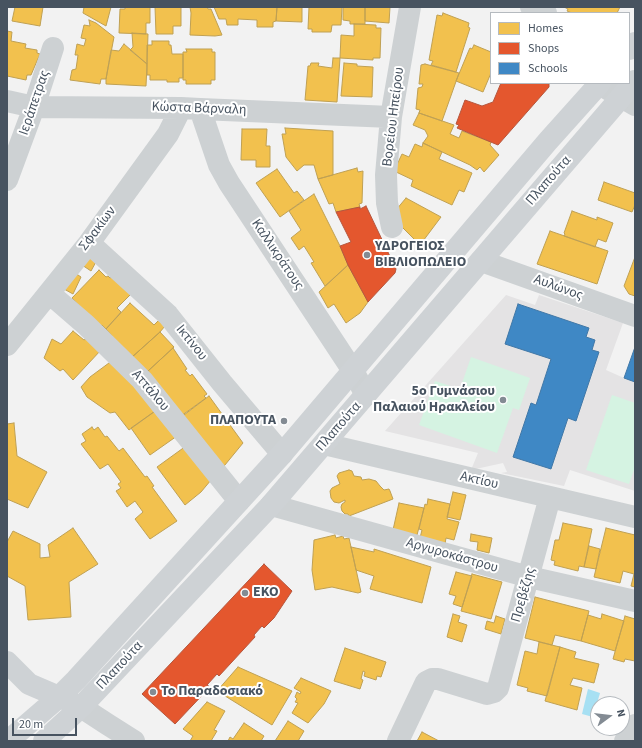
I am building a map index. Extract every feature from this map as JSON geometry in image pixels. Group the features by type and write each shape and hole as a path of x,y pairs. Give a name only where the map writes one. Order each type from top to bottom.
{"main road":[{"name":"Πλαπούτα","path":"8,741 59,697 81,675 282,454 598,84"},
{"name":"Πλαπούτα","path":"44,741 82,707 271,505 517,218 630,95"},
{"path":"499,200 517,218"},
{"path":"7,662 29,684 82,707"}],"street":[{"name":"Βορείου Ηπείρου","path":"392,227 387,203 386,175 391,117 410,7"},
{"path":"532,7 544,12"},
{"name":"Ιεράπετρας","path":"7,180 34,107 53,48"},
{"path":"602,84 630,95"},
{"name":"Κώστα Βάρναλη","path":"7,101 34,107 191,108 391,117"},
{"name":"Σφακίων","path":"7,345 88,243 168,134 191,108"},
{"name":"Καλλικράτους","path":"191,108 229,183 353,371 366,395"},
{"name":"Ικτίνου","path":"88,243 168,315 222,383 282,454"},
{"name":"Αυλώνος","path":"481,261 635,316"},
{"name":"Αττάλου","path":"49,293 86,325 142,380 239,501"},
{"name":"Ακτίου","path":"324,444 635,517"},
{"name":"Πρεβέζης","path":"398,741 426,682 432,679 438,679 487,694 494,692 498,688 550,497"},
{"name":"Αργυροκάστρου","path":"271,505 529,577 635,601"},
{"path":"82,707 134,741"},
{"path":"625,741 635,725"}],"shaded area":[{"name":"5ο Γυμνάσιου Παλαιού Ηρακλείου","path":"506,295 535,305 539,295 623,323 606,370 624,378 635,347 635,491 570,470 564,486 501,473 507,472 503,463 471,470 478,453 385,431"}],"green space":[{"path":"471,357 530,378 519,410 513,408 497,453 419,425 435,381 460,389"},
{"path":"612,395 635,403 635,467 629,484 586,470"}],"water":[{"path":"588,689 600,693 599,696 590,696 590,716 582,714"}],"building: Homes":[{"path":"15,7 43,7 40,26 12,21"},
{"path":"84,7 111,7 106,26 83,13"},
{"path":"125,7 150,7 150,23 146,23 146,34 119,33 120,9 125,9"},
{"path":"155,7 181,7 181,26 173,26 173,34 156,34"},
{"path":"190,7 207,7 208,9 211,9 222,35 190,35"},
{"path":"214,7 277,7 276,21 273,22 273,27 257,27 257,20 238,19 238,25 227,25 226,19 219,19"},
{"path":"277,7 302,7 302,22 276,21"},
{"path":"309,7 342,7 341,25 332,25 331,32 312,32 312,29 308,29"},
{"path":"343,7 365,7 365,24 350,24 350,21 343,20"},
{"path":"365,7 390,7 389,23 365,21"},
{"path":"564,7 620,7 618,12 570,12 567,11 568,9"},
{"path":"443,13 469,23 468,27 470,28 456,72 431,65 433,61 429,60 437,15 442,16"},
{"path":"89,20 96,23 114,37 106,79 101,79 100,84 70,80 72,70 76,69 78,55 75,55 77,44 84,46 86,39 81,38 84,25 90,26"},
{"path":"354,24 376,25 376,28 381,28 380,58 373,58 373,60 340,58 341,35 354,36"},
{"path":"7,31 12,32 11,41 26,44 25,48 37,50 37,53 40,54 31,75 27,75 26,80 7,76"},
{"path":"132,33 148,34 147,64 130,50 133,47"},
{"path":"152,41 169,41 172,54 183,54 183,78 179,78 179,82 150,80 150,75 147,75 147,45 152,45"},
{"path":"124,44 147,64 146,86 106,84 111,50 119,51"},
{"path":"474,45 490,52 490,75 483,92 456,81 470,48 472,49"},
{"path":"186,49 212,49 212,52 215,52 215,80 211,80 211,84 186,84 186,80 183,80 183,52 187,52"},
{"path":"333,58 340,58 337,102 305,100 308,66 310,66 311,63 319,63 318,66 332,68"},
{"path":"344,63 373,67 372,97 341,96"},
{"path":"425,64 459,73 442,121 419,113 420,110 416,109 418,88 422,87 423,84 419,84 421,65"},
{"path":"419,113 454,125 450,134 459,138 462,131 491,142 490,145 499,155 484,172 480,167 477,170 470,165 423,143 428,136 425,130 413,125"},
{"path":"285,128 333,131 333,175 318,179 314,165 304,165 297,171 286,157 282,134 286,134"},
{"path":"242,129 267,129 266,146 270,146 270,167 256,167 256,160 241,160"},
{"path":"423,143 442,152 439,159 472,173 464,192 459,190 452,205 411,186 413,180 394,171 402,154 409,157 415,144 422,147"},
{"path":"357,168 358,172 363,171 362,203 359,204 360,207 336,212 333,203 329,204 318,179"},
{"path":"277,169 294,193 297,191 304,200 280,217 256,183"},
{"path":"604,182 635,193 635,205 632,212 598,200"},
{"path":"314,194 348,265 325,286 311,263 314,262 304,246 299,250 291,238 301,230 289,211"},
{"path":"406,198 441,217 420,245 399,224 396,210"},
{"path":"572,211 597,220 597,217 613,223 606,242 598,239 595,247 564,236"},
{"path":"550,231 608,251 597,284 537,264"},
{"path":"88,253 97,260 91,271 82,265"},
{"path":"635,257 635,296 629,294 624,286"},
{"path":"348,265 368,302 360,313 346,323 334,304 328,308 319,292"},
{"path":"99,270 106,277 108,276 110,278 113,276 131,294 117,308 121,312 106,329 102,325 99,327 72,298"},
{"path":"75,273 81,277 73,294 64,289"},
{"path":"130,303 154,325 159,320 165,326 131,358 106,329"},
{"path":"73,331 84,340 87,338 101,350 73,380 63,369 60,371 44,358 52,339 61,344"},
{"path":"160,332 174,347 148,371 131,358"},
{"path":"173,348 187,369 185,370 190,376 192,374 207,394 204,396 206,398 181,416 148,371"},
{"path":"113,360 158,409 129,430 115,412 110,413 87,397 81,387 90,377"},
{"path":"209,396 243,443 220,471 180,418"},
{"path":"158,409 177,436 150,455 131,428"},
{"path":"14,423 17,456 47,472 28,508 7,499 7,424"},
{"path":"92,427 94,430 98,427 105,437 107,436 119,451 123,448 145,477 147,476 154,486 152,487 177,521 150,539 135,519 143,512 135,501 127,507 116,491 121,488 118,484 121,482 108,464 100,469 81,444 86,441 82,434"},
{"path":"186,446 211,480 201,492 185,505 157,467"},
{"path":"349,470 352,471 354,476 361,477 362,480 369,479 376,481 384,490 389,489 393,499 349,516 348,514 345,514 341,507 345,500 339,503 334,502 331,498 330,491 332,488 340,484 337,476 339,473"},
{"path":"453,492 466,495 460,520 447,517"},
{"path":"428,499 450,504 447,519 459,522 454,540 446,538 445,544 420,538 422,530 419,529 425,504 427,505"},
{"path":"399,503 424,508 417,535 393,530"},
{"path":"563,523 592,529 584,567 579,566 578,571 554,565 555,561 551,560 555,540 559,540"},
{"path":"73,528 98,564 69,582 71,617 28,620 25,586 7,576 7,542 13,531 40,544 40,558 50,557 48,545"},
{"path":"606,528 635,535 635,587 631,586 634,574 623,571 620,583 594,577"},
{"path":"471,534 492,538 489,553 477,550 478,542 470,541"},
{"path":"335,535 336,538 343,536 344,539 349,538 361,592 358,593 332,587 315,590 312,570 314,540"},
{"path":"589,546 600,549 596,569 584,567"},
{"path":"351,547 374,552 374,549 431,567 422,603 370,589 374,576 356,570"},
{"path":"456,572 472,576 462,607 453,604 456,596 449,594"},
{"path":"472,574 502,582 491,619 461,611"},
{"path":"535,597 589,611 581,641 555,635 552,645 525,638"},
{"path":"453,614 460,616 458,622 467,625 462,642 447,637"},
{"path":"602,614 624,621 615,651 581,641 588,615 601,619"},
{"path":"496,616 505,619 501,634 485,629 487,621 494,623"},
{"path":"625,616 635,619 635,661 625,659 624,662 613,659"},
{"path":"539,642 560,647 547,696 527,691 528,688 517,685 525,651 537,654"},
{"path":"560,647 576,652 574,658 599,664 594,683 573,678 570,685 582,688 577,710 545,701"},
{"path":"345,648 386,662 381,677 377,676 376,680 364,676 365,672 363,671 361,679 363,680 360,689 334,681"},
{"path":"238,667 292,691 272,725 217,691"},
{"path":"301,678 331,691 324,704 308,723 292,713 298,703 295,702 297,699 295,697 297,692 300,694 301,692 294,688"},
{"path":"207,702 225,711 214,730 217,731 211,741 190,741 193,736 183,729"},
{"path":"288,721 304,731 298,741 275,741"},
{"path":"244,723 264,736 261,741 228,741 230,737 233,739"},
{"path":"422,732 439,741 417,741"}],"building: Shops":[{"path":"501,84 549,84 549,87 498,145 457,128 459,125 456,124 465,100 482,106 493,102"},
{"name":"ΥΔΡΟΓΕΙΟΣ ΒΙΒΛΙΟΠΩΛΕΙΟ","path":"366,206 396,269 395,273 368,302 348,265 340,246 351,242 336,212 360,207 360,209"},
{"path":"264,564 292,591 274,618 264,628 262,626 254,635 255,637 219,676 217,674 207,685 210,687 175,724 142,694"}],"building: Schools":[{"path":"518,304 589,328 586,337 595,340 592,350 599,352 576,421 568,418 551,469 513,457 531,403 536,405 551,359 505,344"},
{"path":"635,347 635,382 624,378"}],"place":[{"name":"ΥΔΡΟΓΕΙΟΣ ΒΙΒΛΙΟΠΩΛΕΙΟ","path":"367,255"},
{"name":"5ο Γυμνάσιου Παλαιού Ηρακλείου","path":"503,400"},
{"name":"ΠΛΑΠΟΥΤΑ","path":"284,421"},
{"name":"EKO","path":"245,593"},
{"name":"Το Παραδοσιακό","path":"153,692"}]}
